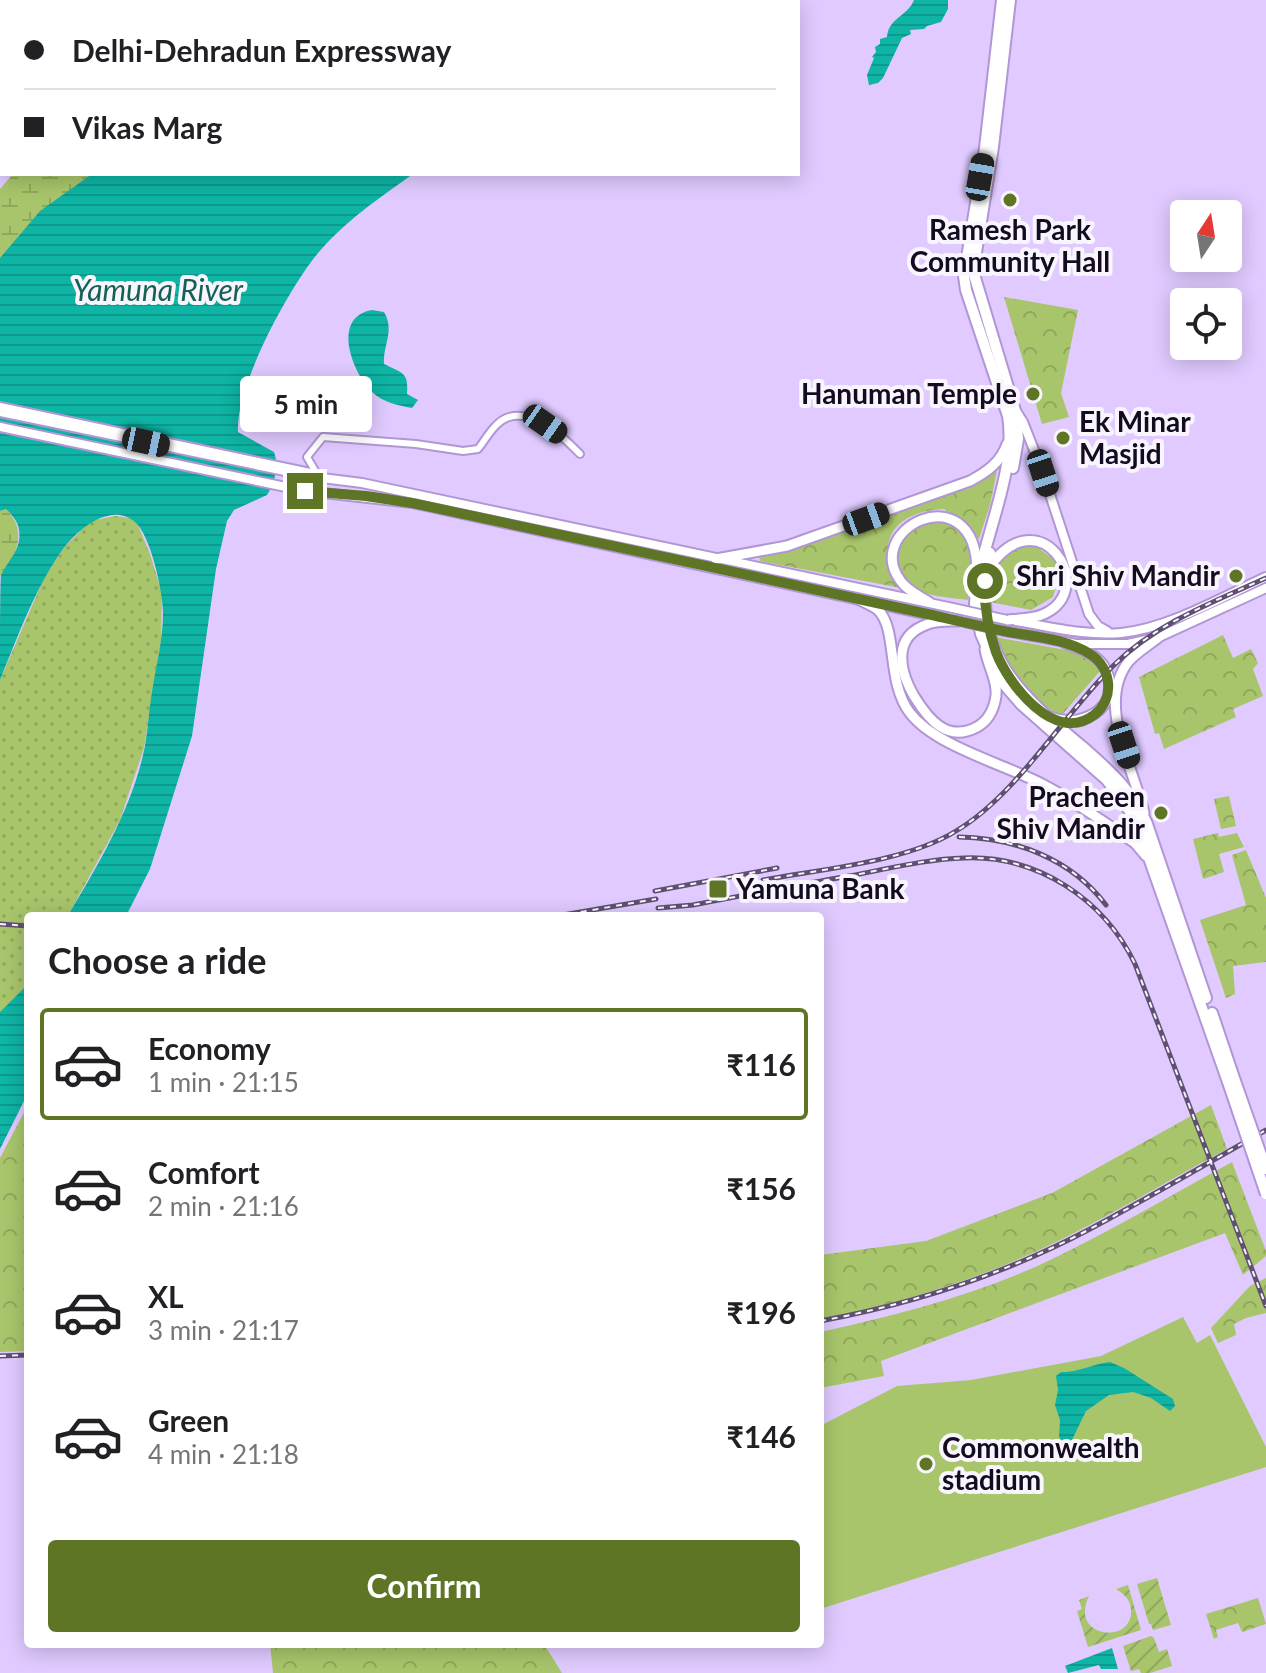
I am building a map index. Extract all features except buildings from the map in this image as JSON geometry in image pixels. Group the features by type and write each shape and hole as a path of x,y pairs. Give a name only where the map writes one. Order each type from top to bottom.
{"highway":[{"path":"989,147 1002,0"},
{"path":"1010,0 973,276 1011,412 1018,427 1017,452 986,572 985,607 997,654 1008,676 1034,706 1123,785 1147,824"},
{"path":"716,559 787,546 970,481 993,466 1003,454 1011,412"},
{"path":"977,581 1009,457 1011,412"},
{"path":"929,602 904,585 894,567 893,554 897,540 905,529 916,521 936,516 961,525 976,549 975,604 986,660 996,687 992,711 984,722 969,730 951,731 939,727 925,714 905,681 902,656 909,638 919,628 933,622 961,622"},
{"path":"986,572 1002,550 1014,543 1027,541 1047,545 1064,566 1067,579 1065,592 1053,609 1035,617 1007,620"},
{"path":"856,598 875,608 885,620 898,690 910,713 923,727 1044,785 1108,825 1139,847 1158,881"},
{"path":"1159,637 1129,661 1122,673 1116,699 1117,723 1266,1194"},
{"path":"1034,706 1052,718 1070,722 1089,718 1103,706 1109,682 1103,665 1088,653 1065,643"},
{"path":"984,644 1013,696 1096,769 1123,799 1140,829 1266,1169"}],"main road":[{"path":"0,409 362,483"},
{"path":"1011,412 1023,422 1043,473 1089,614 1101,629 1120,633"},
{"path":"317,474 307,457 323,437 463,451 478,449 507,417 528,417 545,424 580,454"},
{"path":"0,427 288,488 404,502 1065,643 1098,646 1128,644 1159,637 1188,617 1266,577"},
{"path":"293,470 1007,620 1075,631 1120,633 1150,628 1266,588"}],"green space":[{"path":"11,176 179,176 0,343 0,189"},
{"path":"1004,297 1078,310 1061,393 1069,417 1042,424"},
{"path":"997,471 979,539 944,509 926,511 900,523 888,544 888,557 901,588 760,561 759,556 975,482"},
{"path":"6,509 17,526 18,543 0,576 0,511"},
{"path":"115,516 130,518 137,523 162,593 161,641 144,748 120,820 70,912 24,912 24,988 0,1012 0,680 44,578 65,546 91,521"},
{"path":"930,519 947,523 966,538 972,558 968,600 924,593 902,575 898,557 902,539 910,529"},
{"path":"1023,546 1037,547 1056,561 1059,578 1053,597 1031,610 990,602 991,565 1006,551"},
{"path":"1223,635 1233,658 1251,649 1258,663 1253,669 1263,696 1233,709 1236,717 1164,749 1159,733 1155,734 1139,677"},
{"path":"995,637 1082,653 1101,670 1060,717 1021,682 1006,661"},
{"path":"1229,796 1236,826 1221,829 1214,799"},
{"path":"1218,833 1219,837 1237,833 1244,847 1219,854 1224,872 1203,879 1193,839"},
{"path":"1246,850 1266,898 1266,962 1233,966 1235,994 1226,998 1200,920 1246,905 1232,855"},
{"path":"1211,1105 1227,1149 1114,1212 1046,1247 983,1274 886,1305 824,1319 824,1254 926,1241 1052,1193"},
{"path":"24,1113 24,1351 0,1352 0,1158"},
{"path":"1232,1162 1266,1256 1243,1275 1225,1233 881,1361 884,1376 824,1387 824,1331 936,1303 993,1284 1095,1238"},
{"path":"1266,1278 1266,1313 1234,1324 1236,1335 1218,1343 1211,1328 1250,1286"},
{"path":"1183,1317 1197,1343 1210,1335 1266,1447 1266,1467 824,1608 824,1424 897,1386 971,1380 1101,1356"},
{"path":"1157,1578 1171,1625 1153,1630 1137,1584"},
{"path":"1128,1585 1141,1630 1088,1647 1077,1611 1082,1609 1079,1600 1089,1596 1085,1610 1087,1621 1094,1628 1113,1632 1129,1621 1129,1602 1116,1589"},
{"path":"1258,1598 1266,1624 1242,1632 1238,1623 1216,1630 1218,1637 1214,1639 1206,1614"},
{"path":"1151,1636 1159,1652 1167,1649 1172,1666 1150,1673 1141,1673 1139,1669 1131,1671 1123,1646"},
{"path":"270,1648 546,1648 562,1673 273,1673"}],"water":[{"path":"914,0 948,0 948,9 941,22 924,29 910,30 911,34 902,38 883,78 869,85 867,75 875,47 880,44 880,39 887,37 891,25"},
{"name":"Yamuna River","path":"89,176 410,176 348,223 314,258 277,317 253,367 239,413 238,432 274,452 274,480 267,495 234,510 227,521 216,569 192,736 150,869 128,912 70,912 115,832 133,790 145,746 163,613 151,551 135,522 126,516 105,516 86,527 63,549 20,629 0,680 1,575 17,548 19,537 14,518 6,509 0,511 0,258 40,211"},
{"path":"372,310 384,312 387,319 389,332 384,364 405,377 407,394 418,400 412,408 386,401 372,392 352,359 349,334 352,323 359,315"},
{"path":"24,988 24,1101 0,1149 0,1012"},
{"path":"1110,1362 1173,1399 1175,1406 1170,1411 1151,1398 1133,1392 1109,1395 1086,1411 1071,1442 1062,1441 1055,1405 1058,1390 1056,1376 1061,1372"},
{"path":"1112,1648 1118,1669 1101,1669 1099,1665 1068,1673 1065,1666"}],"railway":[{"path":"763,880 889,857 936,842 956,831 999,797 1095,685 1131,650 1167,625 1266,578"},
{"path":"959,837 1001,842 1041,854 1076,875 1106,905"},
{"path":"658,908 693,905 906,865 964,858 1017,864 1065,886 1087,901 1105,920 1135,964 1266,1306"},
{"path":"655,891 777,868"},
{"path":"580,912 656,899"},
{"path":"0,924 24,926"},
{"path":"824,1320 924,1296 1026,1260 1112,1217 1266,1130"},
{"path":"0,1356 24,1355"}],"place":[{"name":"Ramesh Park Community Hall","path":"1010,200"},
{"name":"Hanuman Temple","path":"1033,394"},
{"name":"Ek Minar Masjid","path":"1063,438"},
{"name":"Shri Shiv Mandir","path":"1236,576"},
{"name":"Pracheen Shiv Mandir","path":"1161,813"},
{"name":"Yamuna Bank","path":"718,889"},
{"name":"Commonwealth stadium","path":"926,1464"}],"route":[{"path":"305,491 412,503 856,598 984,626 1004,631 1065,643 1095,657 1105,670 1109,682 1108,694 1094,716 1076,722 1052,718 1022,695 997,654 991,635 985,607 985,581"}]}
